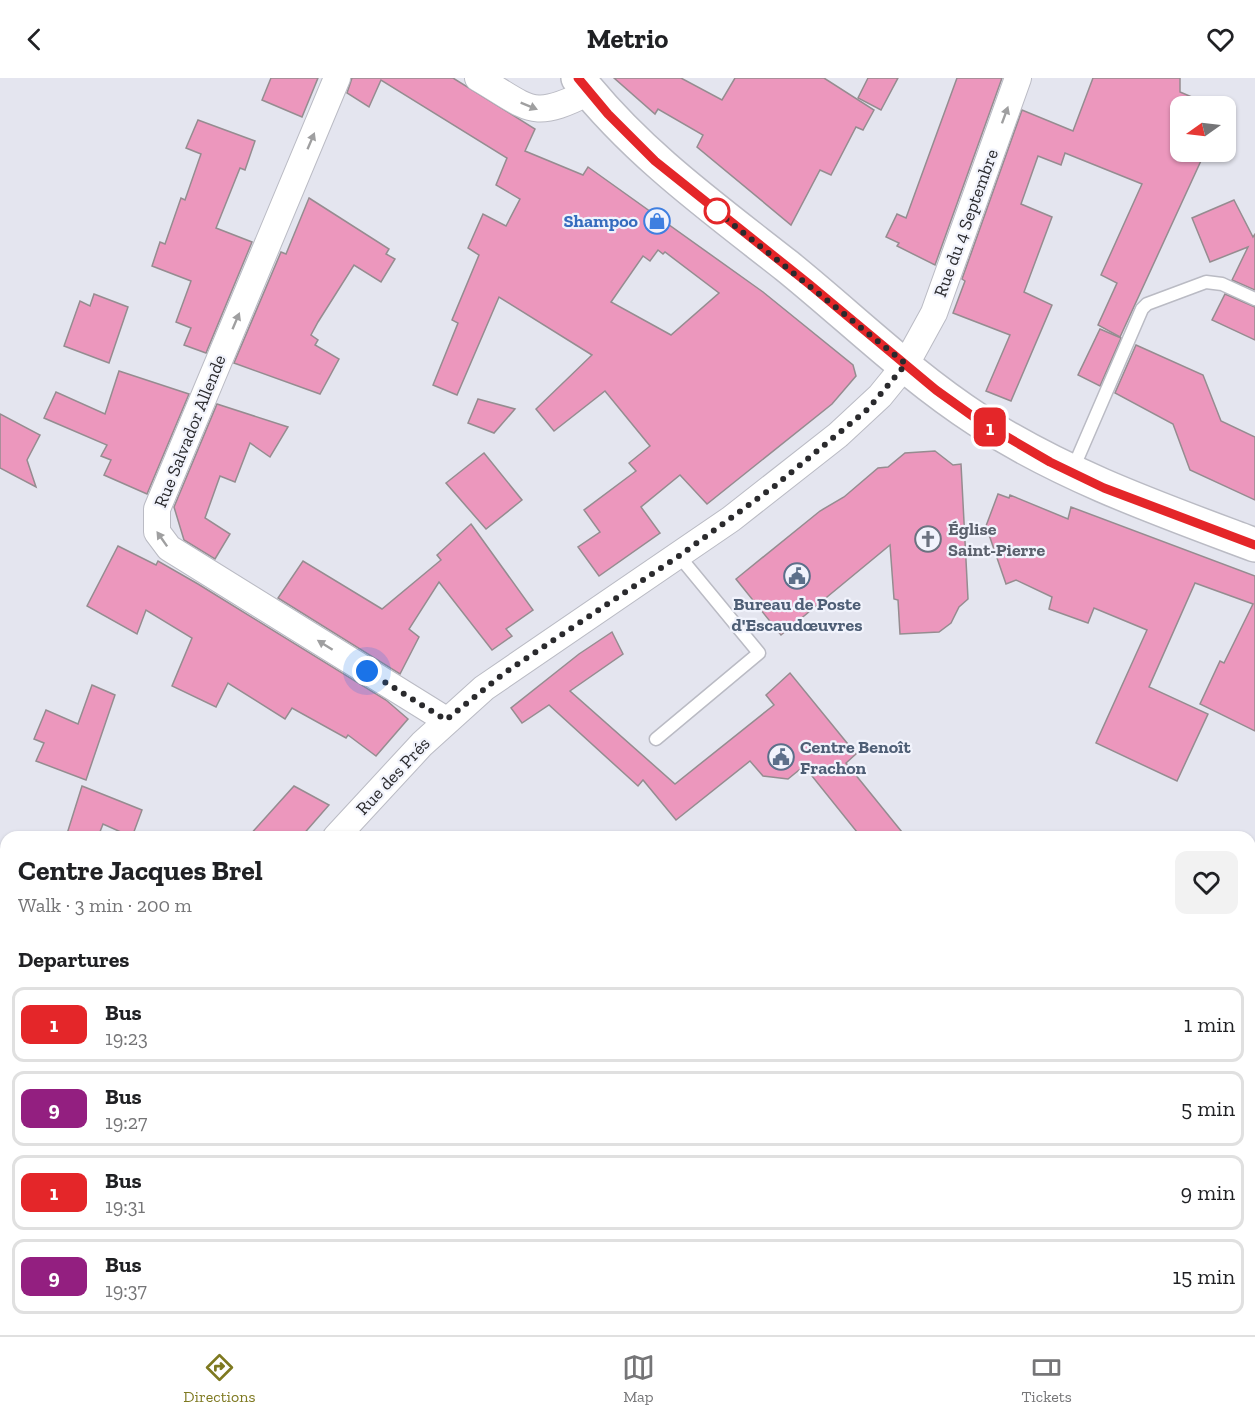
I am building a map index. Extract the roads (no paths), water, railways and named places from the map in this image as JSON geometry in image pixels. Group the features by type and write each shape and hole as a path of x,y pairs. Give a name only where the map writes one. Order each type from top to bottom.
{"main road":[{"path":"584,85 655,161 978,420 1072,472 1134,501 1255,545"}],"street":[{"name":"Rue Salvador Allende","path":"337,78 157,509 157,532 169,548 446,720"},
{"path":"478,78 537,110 559,107 584,85"},
{"name":"Rue du 4 Septembre","path":"906,364 934,313 1018,78"},
{"name":"Rue des Prés","path":"342,831 446,720 503,674 679,556 769,491 868,409 906,364"}],"lane":[{"path":"1072,472 1142,309 1147,304 1206,282 1222,284 1255,299"},
{"path":"656,739 759,652 679,556"}],"place":[{"name":"Shampoo","path":"657,221"},
{"name":"Église Saint-Pierre","path":"928,539"},
{"name":"Bureau de Poste d'Escaudœuvres","path":"797,576"},
{"name":"Centre Benoît Frachon","path":"781,757"}]}
